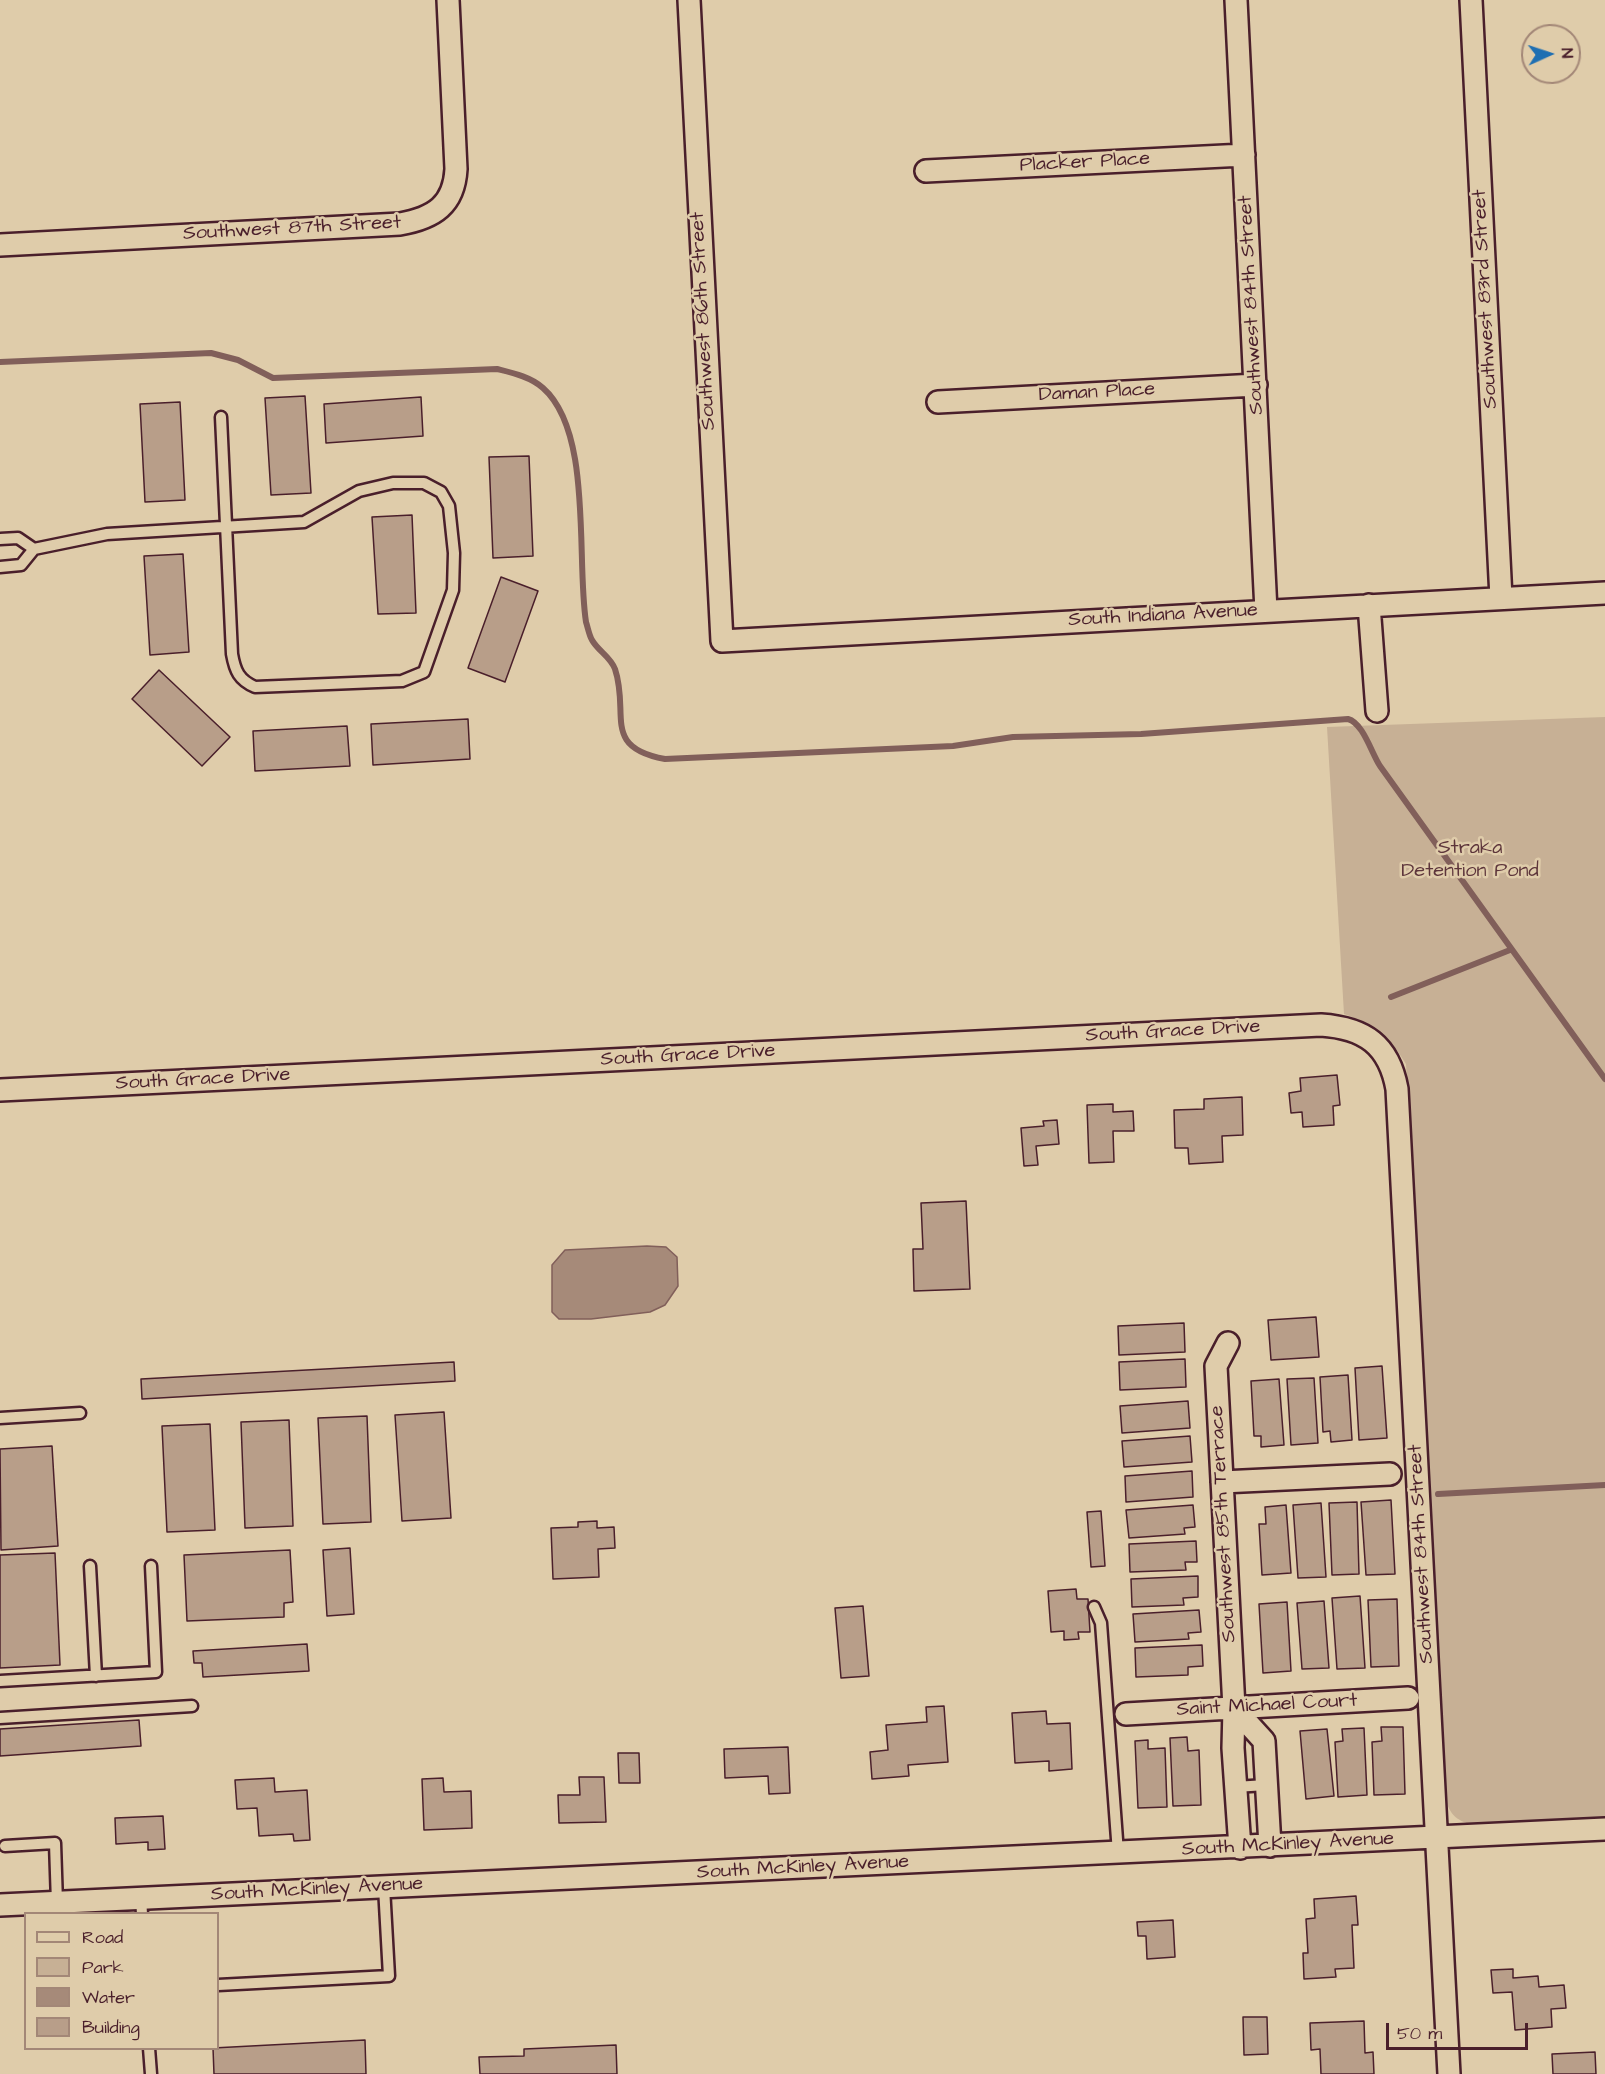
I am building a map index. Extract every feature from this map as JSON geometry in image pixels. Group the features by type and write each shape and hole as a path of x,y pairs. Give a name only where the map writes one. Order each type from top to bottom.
{"street":[{"name":"Southwest 87th Street","path":"0,245 400,224 413,222 438,210 451,196 456,169 448,0"},
{"name":"Southwest 86th Street","path":"689,0 722,641"},
{"name":"Southwest 84th Street","path":"1236,0 1266,611"},
{"name":"Southwest 83rd Street","path":"1471,0 1501,598"},
{"name":"Placker Place","path":"926,171 1244,155"},
{"name":"Daman Place","path":"938,402 1256,385"},
{"name":"South Indiana Avenue","path":"722,641 1605,593"},
{"path":"1369,605 1377,711"},
{"name":"South Grace Drive","path":"0,1090 1322,1025 1346,1028 1372,1041"},
{"name":"Southwest 84th Street","path":"1372,1041 1390,1061 1397,1089 1449,2074"},
{"name":"Southwest 85th Terrace","path":"1228,1343 1216,1366 1234,1708 1233,1748 1240,1848"},
{"path":"1222,1482 1390,1474"},
{"name":"Saint Michael Court","path":"1126,1714 1408,1698"},
{"path":"1234,1708 1264,1741 1270,1846"},
{"name":"South McKinley Avenue","path":"0,1905 57,1903 141,1906 384,1887 1118,1854 1605,1829"}],"lane":[{"path":"0,567 21,566 34,549 107,534 227,527 304,522 359,491 393,483 424,483 441,492 449,506 454,553 453,590 424,672 402,681 255,687 246,683 235,671 232,654 227,527 221,417"},
{"path":"0,539 18,538 34,549"},
{"path":"0,1418 80,1413"},
{"path":"90,1566 96,1676"},
{"path":"0,1681 156,1672 151,1566"},
{"path":"1094,1607 1101,1623 1118,1854"},
{"path":"0,1718 192,1706"},
{"path":"1235,1787 1266,1785"},
{"path":"5,1845 55,1843 57,1903"},
{"path":"219,1985 389,1976 384,1887"},
{"path":"149,2050 151,2074"}],"green space":[{"name":"Straka Detention Pond","path":"1605,717 1605,1817 1473,1825 1456,1817 1450,1811 1446,1801 1406,1064 1394,1046 1373,1027 1344,1014 1327,727"}],"water":[{"path":"666,1247 677,1257 678,1286 665,1305 650,1312 591,1319 559,1319 552,1312 552,1265 565,1250"}],"building":[{"path":"305,396 311,493 271,495 265,398"},
{"path":"421,397 423,436 326,443 324,404"},
{"path":"180,402 185,500 145,502 140,404"},
{"path":"529,456 533,556 493,558 489,457"},
{"path":"412,515 416,613 378,614 372,517"},
{"path":"183,554 189,652 150,655 144,556"},
{"path":"501,577 538,591 505,682 468,668"},
{"path":"159,670 230,737 202,766 132,699"},
{"path":"468,719 470,759 373,765 371,724"},
{"path":"347,726 350,766 255,771 253,731"},
{"path":"1337,1075 1340,1105 1333,1106 1334,1125 1303,1127 1302,1112 1291,1113 1289,1093 1301,1091 1300,1078"},
{"path":"1242,1097 1243,1135 1222,1136 1223,1162 1189,1164 1188,1148 1175,1148 1174,1110 1204,1109 1204,1099"},
{"path":"1113,1104 1113,1112 1133,1111 1134,1131 1113,1131 1114,1162 1089,1163 1087,1105"},
{"path":"1057,1120 1059,1144 1036,1146 1038,1165 1024,1166 1021,1128 1044,1126 1043,1121"},
{"path":"966,1201 970,1289 914,1291 913,1249 923,1249 921,1203"},
{"path":"1316,1317 1319,1357 1271,1360 1268,1320"},
{"path":"1184,1323 1185,1352 1119,1355 1118,1326"},
{"path":"1185,1359 1186,1387 1120,1390 1119,1362"},
{"path":"454,1362 455,1381 142,1399 141,1379"},
{"path":"1382,1366 1387,1438 1359,1440 1355,1368"},
{"path":"1348,1375 1352,1440 1331,1442 1330,1431 1323,1432 1320,1377"},
{"path":"1314,1378 1318,1443 1291,1445 1287,1379"},
{"path":"1279,1379 1284,1445 1261,1447 1261,1436 1254,1436 1251,1381"},
{"path":"1188,1401 1190,1428 1122,1433 1120,1406"},
{"path":"444,1412 451,1518 402,1521 395,1415"},
{"path":"367,1416 371,1522 323,1524 318,1418"},
{"path":"289,1420 293,1526 245,1528 241,1422"},
{"path":"210,1424 215,1530 167,1532 162,1426"},
{"path":"1190,1436 1192,1462 1124,1467 1122,1441"},
{"path":"52,1446 58,1546 1,1550 0,1449"},
{"path":"1192,1471 1193,1497 1126,1502 1125,1476"},
{"path":"1391,1500 1395,1574 1366,1575 1361,1502"},
{"path":"1357,1502 1359,1574 1332,1575 1329,1503"},
{"path":"1321,1503 1326,1577 1298,1578 1293,1505"},
{"path":"1193,1505 1195,1527 1184,1528 1185,1534 1129,1538 1126,1510"},
{"path":"1286,1505 1291,1573 1262,1575 1259,1524 1266,1524 1265,1507"},
{"path":"1101,1511 1105,1566 1091,1567 1087,1512"},
{"path":"597,1521 597,1528 614,1527 615,1548 598,1549 599,1577 553,1579 551,1528 578,1527 578,1522"},
{"path":"1196,1541 1197,1562 1185,1562 1186,1570 1130,1572 1129,1544"},
{"path":"350,1548 354,1614 327,1616 323,1550"},
{"path":"290,1550 293,1602 284,1603 284,1617 187,1621 184,1555"},
{"path":"55,1553 60,1665 0,1668 0,1555"},
{"path":"1198,1576 1198,1597 1183,1598 1184,1605 1132,1607 1131,1579"},
{"path":"1076,1589 1077,1599 1088,1599 1090,1632 1078,1632 1079,1639 1064,1640 1064,1631 1051,1632 1048,1591"},
{"path":"1360,1596 1365,1668 1337,1669 1332,1598"},
{"path":"1397,1599 1399,1666 1371,1667 1368,1600"},
{"path":"1324,1601 1329,1668 1302,1669 1297,1603"},
{"path":"1287,1602 1291,1671 1263,1673 1259,1604"},
{"path":"863,1606 869,1676 841,1678 835,1608"},
{"path":"1199,1610 1201,1632 1188,1633 1189,1639 1135,1642 1133,1614"},
{"path":"307,1644 309,1671 203,1677 202,1663 194,1663 193,1651"},
{"path":"1202,1645 1203,1666 1188,1667 1188,1675 1136,1677 1135,1648"},
{"path":"944,1706 948,1762 908,1765 909,1776 872,1779 870,1752 888,1750 886,1725 927,1722 926,1707"},
{"path":"1046,1711 1047,1724 1070,1723 1072,1769 1049,1771 1049,1761 1015,1763 1012,1713"},
{"path":"139,1720 141,1746 0,1756 0,1729"},
{"path":"1381,1727 1403,1727 1405,1794 1374,1795 1372,1742 1382,1741"},
{"path":"1364,1728 1367,1795 1338,1797 1335,1742 1343,1741 1342,1729"},
{"path":"1327,1729 1334,1796 1306,1799 1300,1731"},
{"path":"1187,1737 1188,1751 1199,1750 1201,1805 1173,1806 1170,1738"},
{"path":"1148,1740 1148,1749 1165,1748 1167,1807 1138,1808 1135,1741"},
{"path":"788,1747 790,1793 769,1794 768,1776 725,1778 724,1749"},
{"path":"618,1753 639,1753 640,1783 619,1783"},
{"path":"579,1777 604,1777 606,1822 559,1823 558,1795 580,1795"},
{"path":"274,1778 275,1792 307,1790 310,1840 294,1841 293,1834 259,1836 257,1808 237,1809 235,1780"},
{"path":"443,1778 444,1792 471,1791 472,1828 424,1830 422,1779"},
{"path":"163,1816 165,1849 148,1850 148,1842 116,1844 115,1818"},
{"path":"1356,1896 1358,1925 1352,1925 1354,1968 1335,1969 1336,1977 1304,1979 1303,1953 1308,1953 1306,1919 1315,1918 1314,1899"},
{"path":"1173,1920 1175,1957 1147,1959 1146,1936 1138,1936 1137,1922"},
{"path":"1513,1969 1513,1978 1538,1976 1539,1987 1564,1985 1566,2008 1551,2009 1552,2027 1515,2030 1512,1992 1493,1993 1491,1970"},
{"path":"1243,2017 1267,2017 1268,2054 1244,2055"},
{"path":"1364,2021 1365,2053 1373,2052 1374,2074 1321,2074 1320,2049 1311,2050 1310,2023"},
{"path":"365,2040 366,2074 214,2074 213,2050 219,2050 219,2048"},
{"path":"616,2045 617,2074 480,2074 479,2057 524,2056 524,2049"},
{"path":"1595,2052 1596,2074 1553,2074 1552,2054"}],"waterway":[{"path":"0,362 211,353 238,360 273,378 497,369 533,381 543,388 559,408 569,434 580,498 586,622 592,640 615,669 625,737 632,746 645,754 665,759 953,746 1013,737 1141,734 1348,719 1358,726 1380,766 1605,1079"},
{"path":"1391,997 1510,950"},
{"path":"1438,1494 1605,1485"}]}
